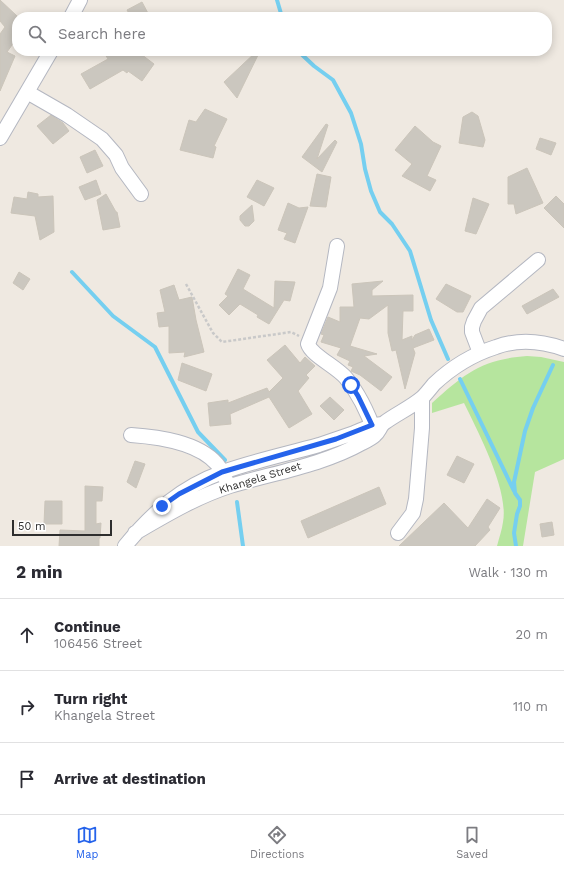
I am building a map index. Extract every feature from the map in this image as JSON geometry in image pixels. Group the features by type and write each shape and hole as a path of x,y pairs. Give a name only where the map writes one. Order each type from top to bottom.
{"street":[{"path":"73,12 80,0"},
{"path":"0,138 48,56"},
{"path":"27,92 67,114 102,139 116,155 122,168 141,194"},
{"path":"337,246 330,288 308,340 309,348 346,377 377,428"},
{"path":"480,353 472,332 472,328 481,308 538,260"},
{"name":"Khangela Street","path":"135,533 202,496 324,460 362,443 377,428 422,398 434,384 480,353 497,346 535,342 554,345 564,349"},
{"path":"398,533 413,513 416,498 422,428 422,398"},
{"name":"Khangela Street","path":"125,546 149,518 179,494 222,472 377,428"},
{"path":"131,434 171,440 201,452 212,459 222,472 229,487"}],"path":[{"path":"186,284 214,333 222,342 291,332 308,340"}],"green space":[{"path":"527,356 541,357 564,362 564,459 535,472 523,546 497,546 503,525 504,509 497,478 484,445 464,403 432,413 432,403 464,376 475,370 498,361"}],"building":[{"path":"0,0 13,12 12,45 7,52 12,56 15,56 0,91 0,34 5,27 0,21"},
{"path":"142,2 147,12 128,12 127,10"},
{"path":"106,56 144,56 154,64 142,81 128,71 127,73 123,70 90,89 81,74 108,59"},
{"path":"252,56 258,56 237,98 224,82"},
{"path":"205,109 227,119 214,146 216,147 213,158 180,150 189,120 196,122"},
{"path":"472,112 478,116 485,140 483,147 459,143 463,117"},
{"path":"51,115 63,123 69,131 53,144 37,126"},
{"path":"326,124 328,125 317,159 335,140 337,142 322,172 302,157"},
{"path":"415,126 433,142 441,146 427,176 436,180 430,191 402,176 412,164 395,150"},
{"path":"540,138 556,143 551,155 536,149"},
{"path":"95,150 103,166 87,173 80,157"},
{"path":"527,168 543,203 516,214 514,204 508,204 508,177"},
{"path":"317,174 331,177 326,207 310,206"},
{"path":"96,180 101,194 85,200 79,187"},
{"path":"257,180 274,188 264,206 247,197"},
{"path":"28,192 38,194 38,197 53,196 54,232 40,240 35,216 11,213 14,197 27,199"},
{"path":"106,194 117,212 120,227 103,230 97,200"},
{"path":"556,196 564,204 564,228 544,208"},
{"path":"473,198 489,204 476,234 465,231"},
{"path":"288,203 299,208 308,207 295,243 284,239 287,233 278,230"},
{"path":"252,205 254,221 249,226 245,226 240,220 240,216"},
{"path":"238,269 250,275 243,289 274,308 275,281 295,282 290,301 284,300 269,324 240,304 229,315 219,305 228,296 225,294"},
{"path":"19,272 30,279 23,290 13,283"},
{"path":"383,281 372,290 372,296 413,295 413,311 403,311 402,340 412,336 412,340 415,335 429,329 434,340 413,348 415,353 405,389 396,350 392,351 388,333 388,305 369,319 360,318 350,346 377,354 364,356 392,377 381,391 360,375 351,371 353,367 348,365 350,361 337,355 341,348 321,342 324,335 321,334 328,317 340,322 340,307 354,307 352,284"},
{"path":"446,284 471,296 463,312 457,312 436,299"},
{"path":"174,285 179,300 192,297 204,352 184,357 185,352 169,353 169,326 159,327 157,313 165,312 160,290"},
{"path":"553,289 559,297 527,314 522,306"},
{"path":"285,345 300,363 305,357 315,366 306,375 309,378 298,391 312,414 289,428 269,397 230,414 231,424 210,426 208,403 228,400 228,403 267,388 269,392 283,378 267,360"},
{"path":"182,363 212,374 206,391 178,380"},
{"path":"330,397 344,410 334,420 320,406"},
{"path":"457,456 474,464 464,483 447,475"},
{"path":"135,461 145,464 136,488 127,482"},
{"path":"85,486 103,487 102,501 96,501 96,524 101,523 99,546 59,546 60,530 85,531"},
{"path":"379,487 386,504 308,538 301,521"},
{"path":"487,499 500,508 488,527 490,530 475,546 399,546 444,503 468,528"},
{"path":"45,501 62,501 62,524 44,524"},
{"path":"552,522 554,535 542,537 540,524"}],"waterway":[{"path":"277,0 281,12"},
{"path":"303,56 333,80 351,113 361,144 365,169 371,191 380,212 392,224 410,251 431,320 448,359"},
{"path":"72,272 113,316 155,347 198,432 225,460"},
{"path":"516,546 514,533 520,500 515,493 514,482 525,431 533,408 553,365"},
{"path":"460,379 514,491"},
{"path":"237,502 243,546"}],"route":[{"path":"162,506 179,494 222,472 301,450 354,433 372,425 351,385"}]}
